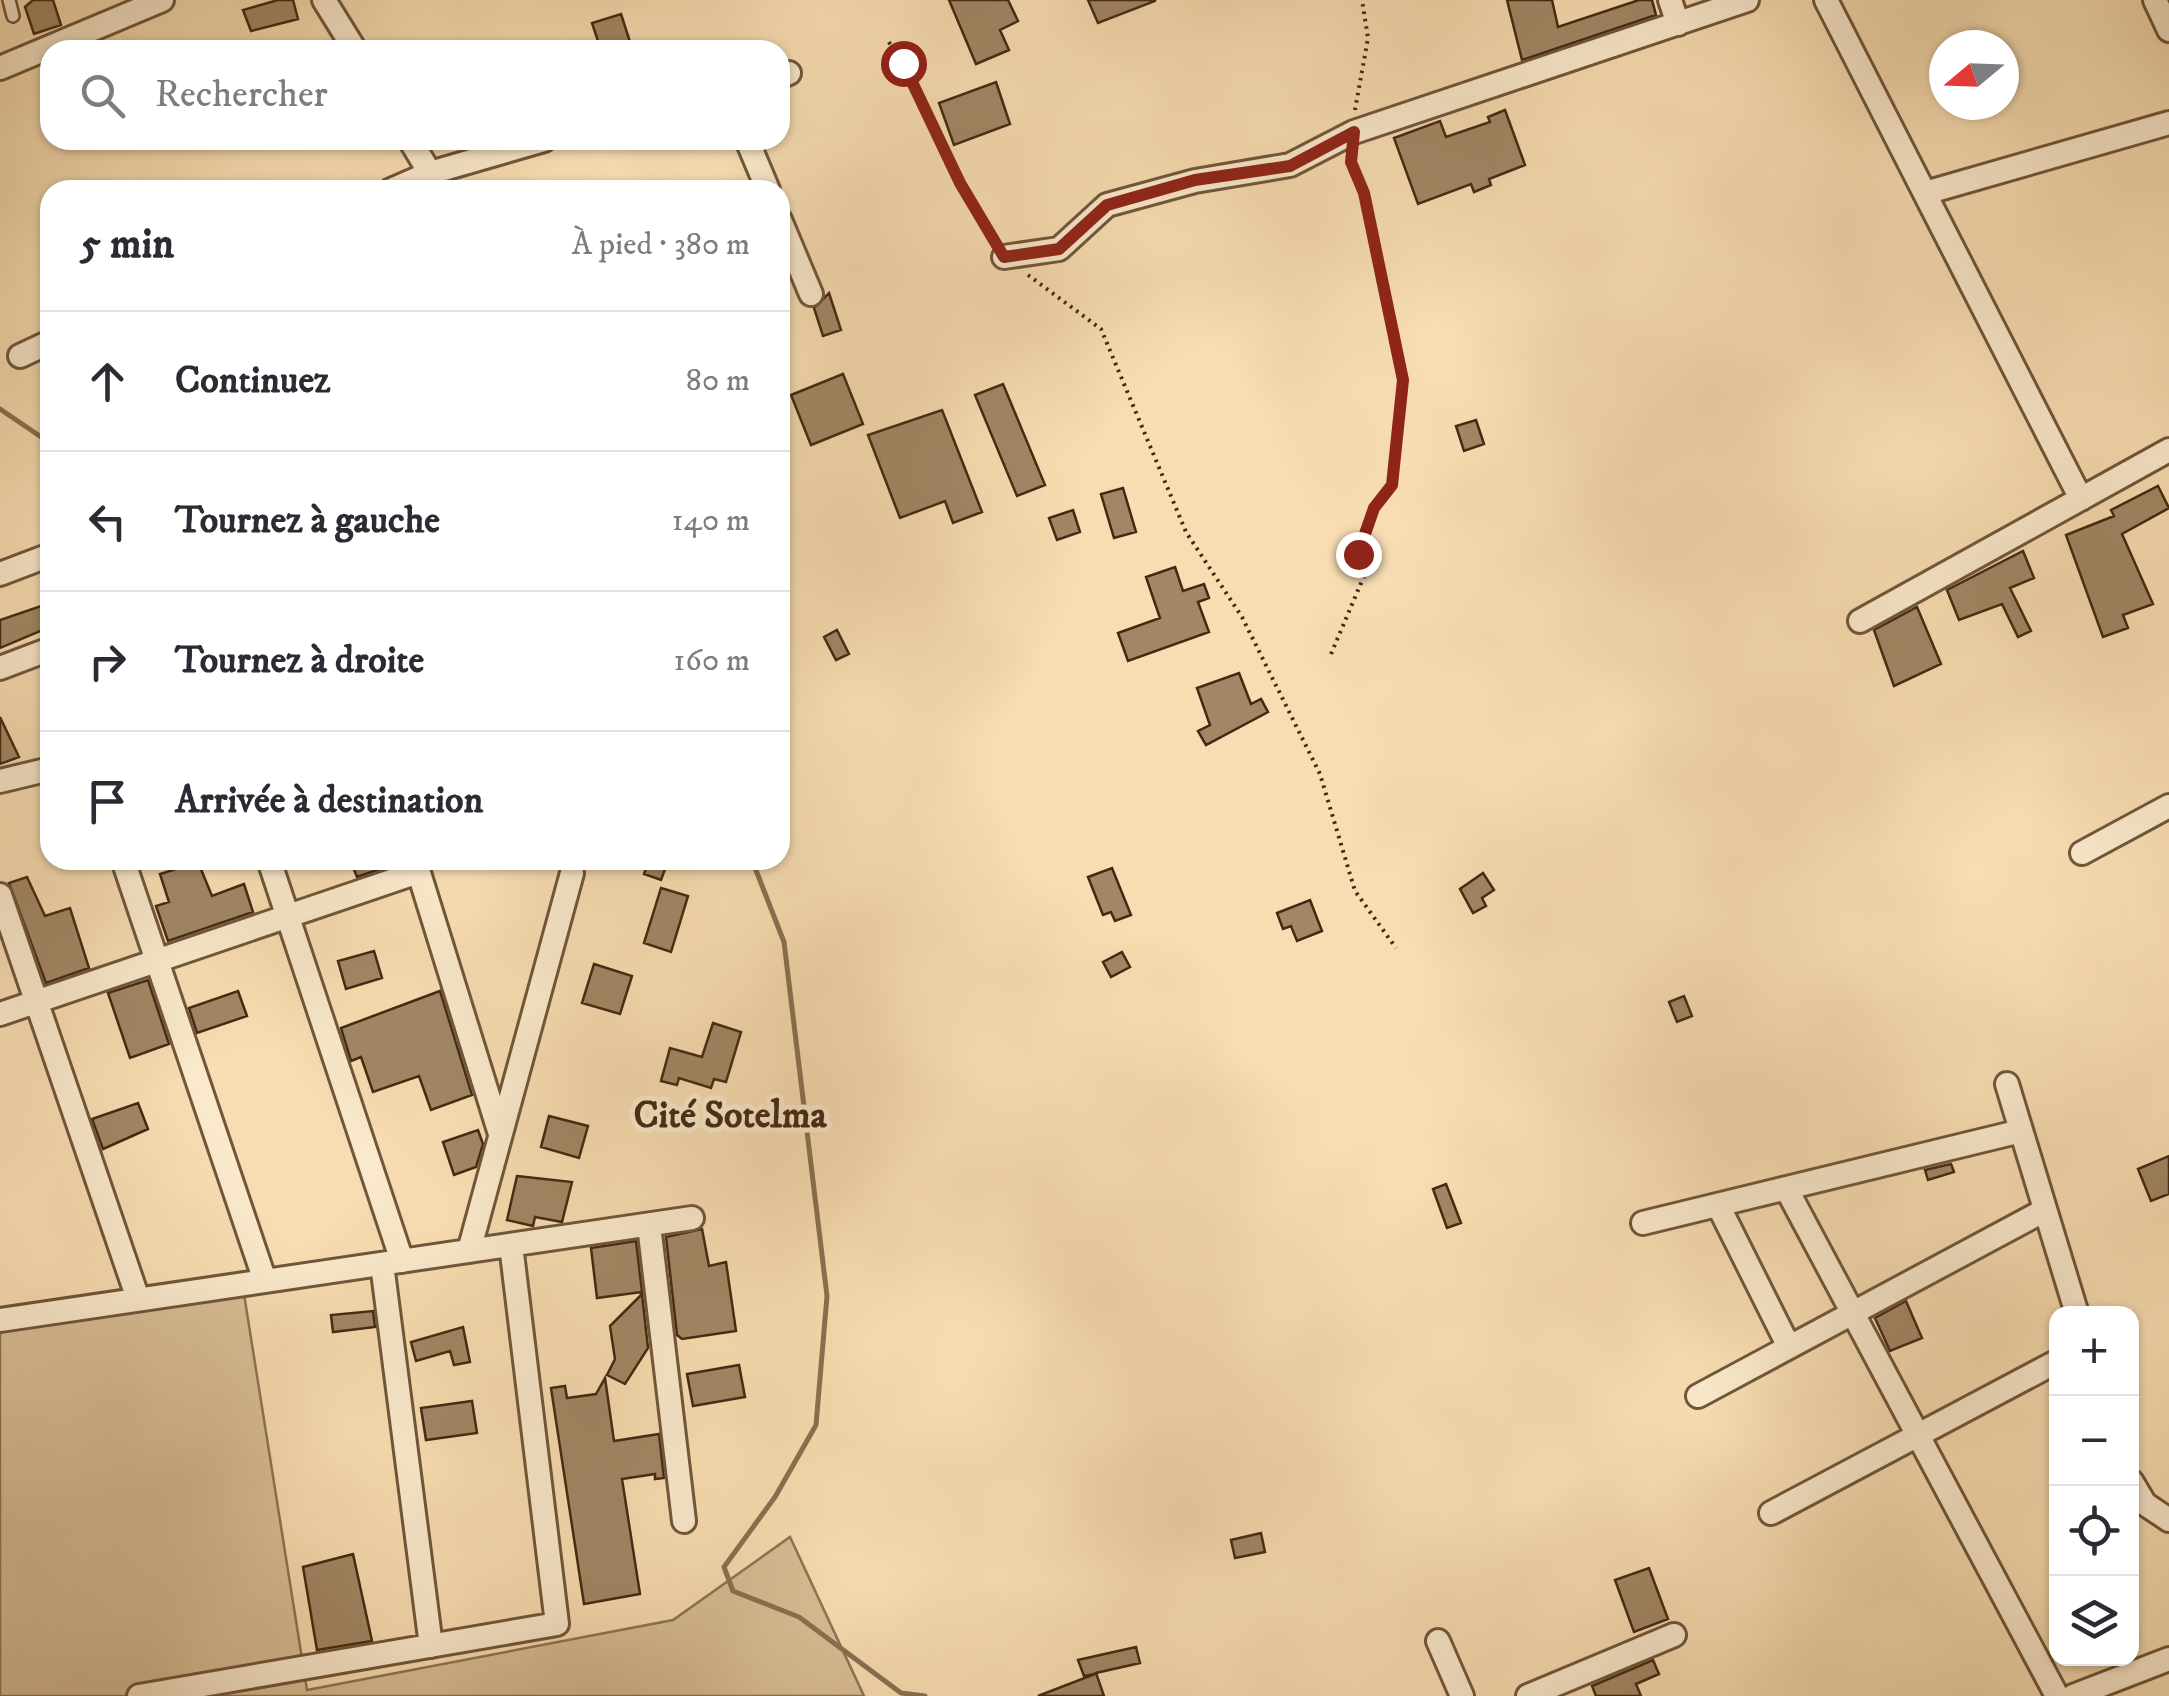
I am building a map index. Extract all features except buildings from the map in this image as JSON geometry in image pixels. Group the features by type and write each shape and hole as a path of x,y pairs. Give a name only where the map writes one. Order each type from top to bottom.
{"street":[{"path":"67,40 162,0"},
{"path":"324,0 349,40"},
{"path":"1670,0 1678,24"},
{"path":"1004,257 1059,249 1107,205 1195,180 1290,166 1354,132 1747,0"},
{"path":"1826,0 2081,499"},
{"path":"2156,0 2169,30"},
{"path":"0,68 40,51"},
{"path":"1925,193 2169,123"},
{"path":"416,150 430,173"},
{"path":"414,180 509,150"},
{"path":"751,150 764,180"},
{"path":"790,245 810,294"},
{"path":"20,356 40,347"},
{"path":"1860,621 2081,499 2166,461"},
{"path":"0,574 40,559"},
{"path":"0,668 40,652"},
{"path":"0,781 40,771"},
{"path":"2082,853 2169,806"},
{"path":"126,870 265,1281"},
{"path":"272,870 392,1262 431,1646"},
{"path":"0,1014 288,916 407,870"},
{"path":"418,870 500,1134"},
{"path":"469,1251 572,873"},
{"path":"0,895 138,1300"},
{"path":"2007,1084 2075,1306"},
{"path":"1643,1222 2021,1132"},
{"path":"1786,1188 2057,1696"},
{"path":"1718,1205 1790,1347"},
{"path":"1698,1396 2045,1210"},
{"path":"0,1319 692,1218"},
{"path":"649,1225 684,1521"},
{"path":"139,1696 557,1624 511,1245"},
{"path":"1770,1513 2049,1366"},
{"path":"2134,1486 2145,1504 2169,1520"},
{"path":"1528,1696 1674,1635"},
{"path":"1438,1640 1462,1696"},
{"path":"2079,1695 2169,1660"}],"lane":[{"path":"9,0 13,16"}],"path":[{"path":"1331,654 1367,569 1358,554 1360,538 1374,508 1392,485 1403,380 1364,193 1351,162 1355,102 1368,38 1362,0"},
{"path":"888,42 926,106 960,183 1004,257 1101,328 1186,532 1242,617 1320,774 1355,891 1396,948"}],"shaded area":[{"path":"244,1294 307,1690 673,1620 790,1537 864,1696 0,1696 0,1325"}],"waterway":[{"path":"0,409 40,436"},
{"path":"756,870 784,942 827,1296 816,1425 775,1497 724,1567 733,1591 799,1617 901,1693 925,1696"}],"district":[{"name":"Cité Sotelma","path":"730,1114"}],"route":[{"path":"903,63 960,183 1004,257 1059,249 1107,205 1195,180 1290,166 1354,132 1351,162 1364,193 1403,380 1392,485 1374,508 1360,538 1358,554"}]}
